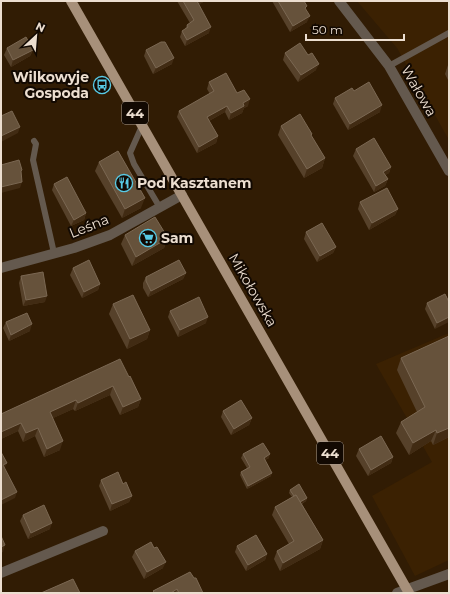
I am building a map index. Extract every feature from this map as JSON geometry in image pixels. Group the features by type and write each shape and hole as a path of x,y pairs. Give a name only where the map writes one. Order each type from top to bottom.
{"main road":[{"name":"Mikołowska","path":"71,1 408,591"}],"street":[{"name":"Wałowa","path":"339,1 389,66 449,171"},
{"name":"Leśna","path":"1,268 74,248 110,235 159,206 182,195"},
{"path":"1,573 103,531"},
{"path":"397,593 408,591 449,574"}],"lane":[{"name":"Wałowa","path":"389,66 449,33"},
{"path":"142,126 130,153 134,164 159,206"},
{"path":"34,141 36,144 33,160 54,253"}],"shaded area":[{"path":"357,1 449,1 449,140 397,48"},
{"path":"449,333 449,560 415,576 372,496 432,462 376,364"}],"building":[{"path":"183,1 197,1 211,27 187,40 182,31 194,20"},
{"path":"278,1 304,1 307,6 305,8 310,16 293,26"},
{"path":"26,37 33,50 13,60 7,48"},
{"path":"161,42 165,42 174,58 156,68 146,50"},
{"path":"300,43 308,55 312,53 319,64 301,75 285,53"},
{"path":"226,73 237,93 244,90 250,99 243,103 244,106 231,113 227,106 207,117 218,136 199,147 179,111 214,91 209,82"},
{"path":"369,82 382,105 350,124 335,98 352,88 354,91"},
{"path":"12,111 20,127 1,136 1,116"},
{"path":"300,114 325,158 307,169 281,126"},
{"path":"374,138 391,167 383,172 388,179 376,186 356,149"},
{"path":"118,151 145,198 125,209 99,162"},
{"path":"19,160 22,170 22,182 1,187 1,165"},
{"path":"67,177 86,213 74,220 54,184"},
{"path":"387,188 398,209 372,223 360,202"},
{"path":"155,217 168,238 136,257 125,235"},
{"path":"322,223 336,247 320,256 306,232"},
{"path":"89,260 100,284 84,292 73,268"},
{"path":"179,260 186,273 151,291 146,281 146,277"},
{"path":"43,272 47,296 26,300 21,276"},
{"path":"445,294 449,302 449,317 437,323 427,303"},
{"path":"133,295 150,330 130,339 113,304"},
{"path":"199,297 208,317 180,330 170,311"},
{"path":"27,313 32,324 11,335 6,322"},
{"path":"449,336 449,428 437,433 436,430 413,443 401,422 425,407 401,358"},
{"path":"120,359 141,399 123,407 113,386 78,403 76,400 50,412 63,441 47,449 38,428 26,433 21,423 1,432 1,414"},
{"path":"241,400 252,418 234,429 223,411"},
{"path":"381,436 393,457 371,470 359,449"},
{"path":"263,443 270,454 264,458 272,473 248,486 241,472 250,467 243,454"},
{"path":"1,452 7,463 3,465 17,492 1,500"},
{"path":"118,472 123,484 126,482 132,496 112,504 101,480"},
{"path":"299,484 307,498 300,502 296,495 294,496 290,490"},
{"path":"296,495 323,540 283,563 277,551 294,541 275,507"},
{"path":"44,505 52,523 31,533 23,515"},
{"path":"256,535 267,554 248,565 237,546"},
{"path":"1,536 5,545 1,547"},
{"path":"151,542 154,548 157,547 166,562 147,572 135,551"},
{"path":"190,572 194,578 196,578 203,593 179,593 177,589 171,593 155,593 153,591"},
{"path":"73,579 80,593 41,593"}],"place":[{"name":"Wilkowyje Gospoda","path":"102,85"},
{"name":"Pod Kasztanem","path":"124,183"},
{"name":"Sam","path":"148,238"}]}
